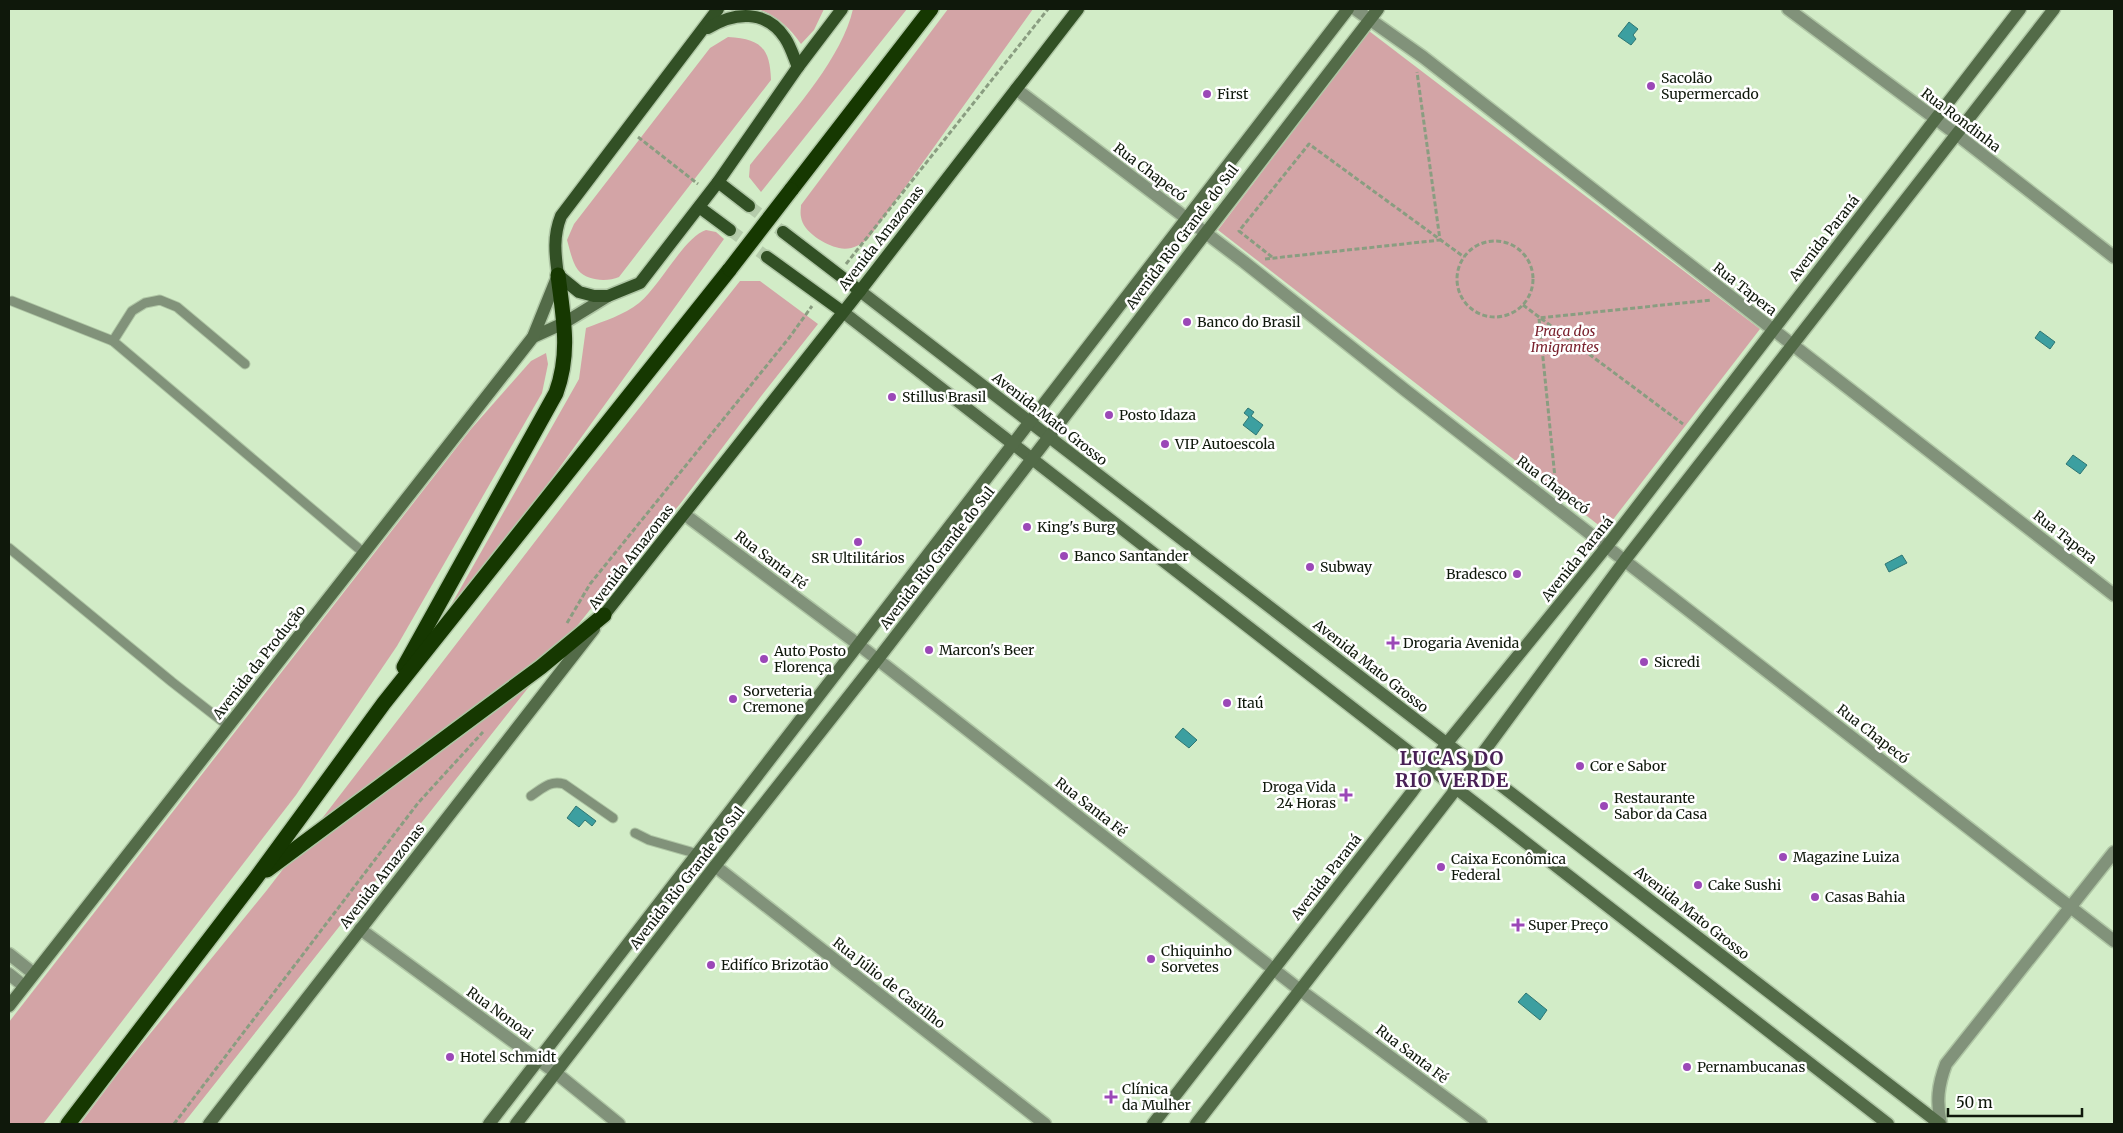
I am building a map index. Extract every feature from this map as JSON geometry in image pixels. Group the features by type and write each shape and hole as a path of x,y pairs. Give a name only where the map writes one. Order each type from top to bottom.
{"highway":[{"path":"68,1124 256,878 384,703 730,269 931,9"},
{"path":"384,703 556,393 565,364 564,323 558,275"},
{"path":"256,878 542,668 604,615"}],"main road":[{"path":"718,9 561,216 556,229 555,245 558,275 579,292 594,296 608,296 640,283 718,182 798,67 842,9"},
{"name":"Avenida Amazonas","path":"604,615 860,291 1078,9"},
{"path":"700,34 722,19 739,15 764,20 785,37 798,67"},
{"path":"718,182 749,206"},
{"path":"699,207 730,230"},
{"name":"Avenida Mato Grosso","path":"783,232 860,291"},
{"path":"767,257 843,312"}],"street":[{"name":"Avenida Rio Grande do Sul","path":"489,1124 1015,444 1186,218 1348,9"},
{"name":"Rua Tapera","path":"1355,9 1374,14 1413,50 2114,595"},
{"name":"Rua Rondinha","path":"1788,9 1956,134 2114,257"},
{"name":"Avenida Paraná","path":"1153,1124 1447,743 1607,546 2020,9"},
{"path":"1196,1124 1475,764 1625,560 2054,9"},
{"name":"Avenida Rio Grande do Sul","path":"516,1124 715,866 878,660 1204,232 1374,14"},
{"name":"Rua Chapecó","path":"1016,89 1244,262 1404,390 2114,941"},
{"name":"Avenida da Produção","path":"9,1006 227,725 533,337 558,275"},
{"name":"Avenida Mato Grosso","path":"860,291 1940,1124"},
{"name":"Avenida da Produção","path":"533,337 564,323 608,296"},
{"path":"843,312 1888,1124"},
{"name":"Rua Santa Fé","path":"684,514 859,645 1300,990 1481,1124"},
{"name":"Avenida Amazonas","path":"209,1124 604,615"},
{"path":"1940,1124 1938,1110 1939,1082 1946,1064 2114,852"},
{"name":"Rua Júlio de Castilho","path":"715,866 1045,1124"},
{"name":"Rua Nonoai","path":"360,929 556,1073 619,1124"},
{"path":"9,954 34,973"},
{"path":"9,974 24,986"}],"lane":[{"path":"113,340 132,312 145,303 160,300 177,307 245,364"},
{"path":"12,301 113,340 364,553"},
{"path":"9,548 227,725"},
{"path":"531,796 550,783 564,784 613,818"},
{"path":"635,833 649,840 698,854"}],"path":[{"path":"838,274 1048,9"},
{"path":"1413,50 1422,102 1440,240"},
{"path":"1272,258 1239,231 1309,144 1464,257"},
{"path":"1244,262 1440,240"},
{"path":"1490,241 1514,246 1524,254 1530,264 1533,276 1532,289 1524,305 1507,316 1494,318 1481,316 1470,309 1461,299 1457,287 1456,274 1464,257 1478,244 1490,241"},
{"path":"563,630 590,584 790,338 820,296"},
{"path":"1539,318 1732,298"},
{"path":"1524,305 1695,432"},
{"path":"1539,318 1557,507"},
{"path":"174,1124 418,803 490,725"}],"green space":[{"path":"758,9 824,9 814,30 801,44 782,23"},
{"path":"853,9 907,9 761,192 749,177 750,165 810,91 824,70 837,50 847,29"},
{"path":"948,9 1033,9 868,239 847,249 821,241 810,233 803,223 801,205"},
{"name":"Praça dos Imigrantes","path":"1369,31 1760,329 1605,530 1218,230"},
{"path":"728,37 748,40 761,47 768,60 771,80 619,277 609,280 597,280 582,274 574,263 567,240 574,224 710,48"},
{"path":"706,230 716,232 724,239 416,667 579,379 586,328 620,314 639,303 689,242"},
{"path":"740,281 760,281 818,324 680,504 589,611 183,1124 80,1124 119,1072 267,890 587,474"},
{"path":"546,353 548,364 542,393 397,646 296,795 43,1124 9,1124 9,1022 471,429 531,361"}],"water":[{"path":"1629,22 1638,29 1633,35 1636,39 1631,45 1618,36"},
{"path":"2040,331 2055,342 2050,349 2035,338"},
{"path":"1248,408 1254,412 1251,416 1263,425 1256,435 1243,425 1249,417 1244,413"},
{"path":"2073,455 2087,465 2080,474 2066,464"},
{"path":"1902,555 1907,563 1889,572 1885,564"},
{"path":"1183,728 1197,740 1189,748 1175,737"},
{"path":"576,806 596,821 592,826 585,820 579,827 567,818"},
{"path":"1526,993 1547,1010 1540,1020 1518,1002"}],"tunnel":[{"path":"749,206 783,232"},
{"path":"730,230 767,257"}],"place":[{"name":"Sacolão Supermercado","path":"1651,86"},
{"name":"First","path":"1207,94"},
{"name":"Banco do Brasil","path":"1187,322"},
{"name":"Stillus Brasil","path":"892,397"},
{"name":"Posto Idaza","path":"1109,415"},
{"name":"VIP Autoescola","path":"1165,444"},
{"name":"King's Burg","path":"1027,527"},
{"name":"SR Ultilitários","path":"858,542"},
{"name":"Banco Santander","path":"1064,556"},
{"name":"Subway","path":"1310,567"},
{"name":"Bradesco","path":"1517,574"},
{"name":"Drogaria Avenida","path":"1393,643"},
{"name":"Marcon's Beer","path":"929,650"},
{"name":"Auto Posto Florença","path":"764,659"},
{"name":"Sicredi","path":"1644,662"},
{"name":"Sorveteria Cremone","path":"733,699"},
{"name":"Itaú","path":"1227,703"},
{"name":"Cor e Sabor","path":"1580,766"},
{"name":"Droga Vida 24 Horas","path":"1346,795"},
{"name":"Restaurante Sabor da Casa","path":"1604,806"},
{"name":"Magazine Luiza","path":"1783,857"},
{"name":"Caixa Econômica Federal","path":"1441,867"},
{"name":"Cake Sushi","path":"1698,885"},
{"name":"Casas Bahia","path":"1815,897"},
{"name":"Super Preço","path":"1518,925"},
{"name":"Chiquinho Sorvetes","path":"1151,959"},
{"name":"Edifíco Brizotão","path":"711,965"},
{"name":"Hotel Schmidt","path":"450,1057"},
{"name":"Pernambucanas","path":"1687,1067"},
{"name":"Clínica da Mulher","path":"1111,1097"}],"district":[{"name":"LUCAS DO RIO VERDE","path":"1452,769"}]}
